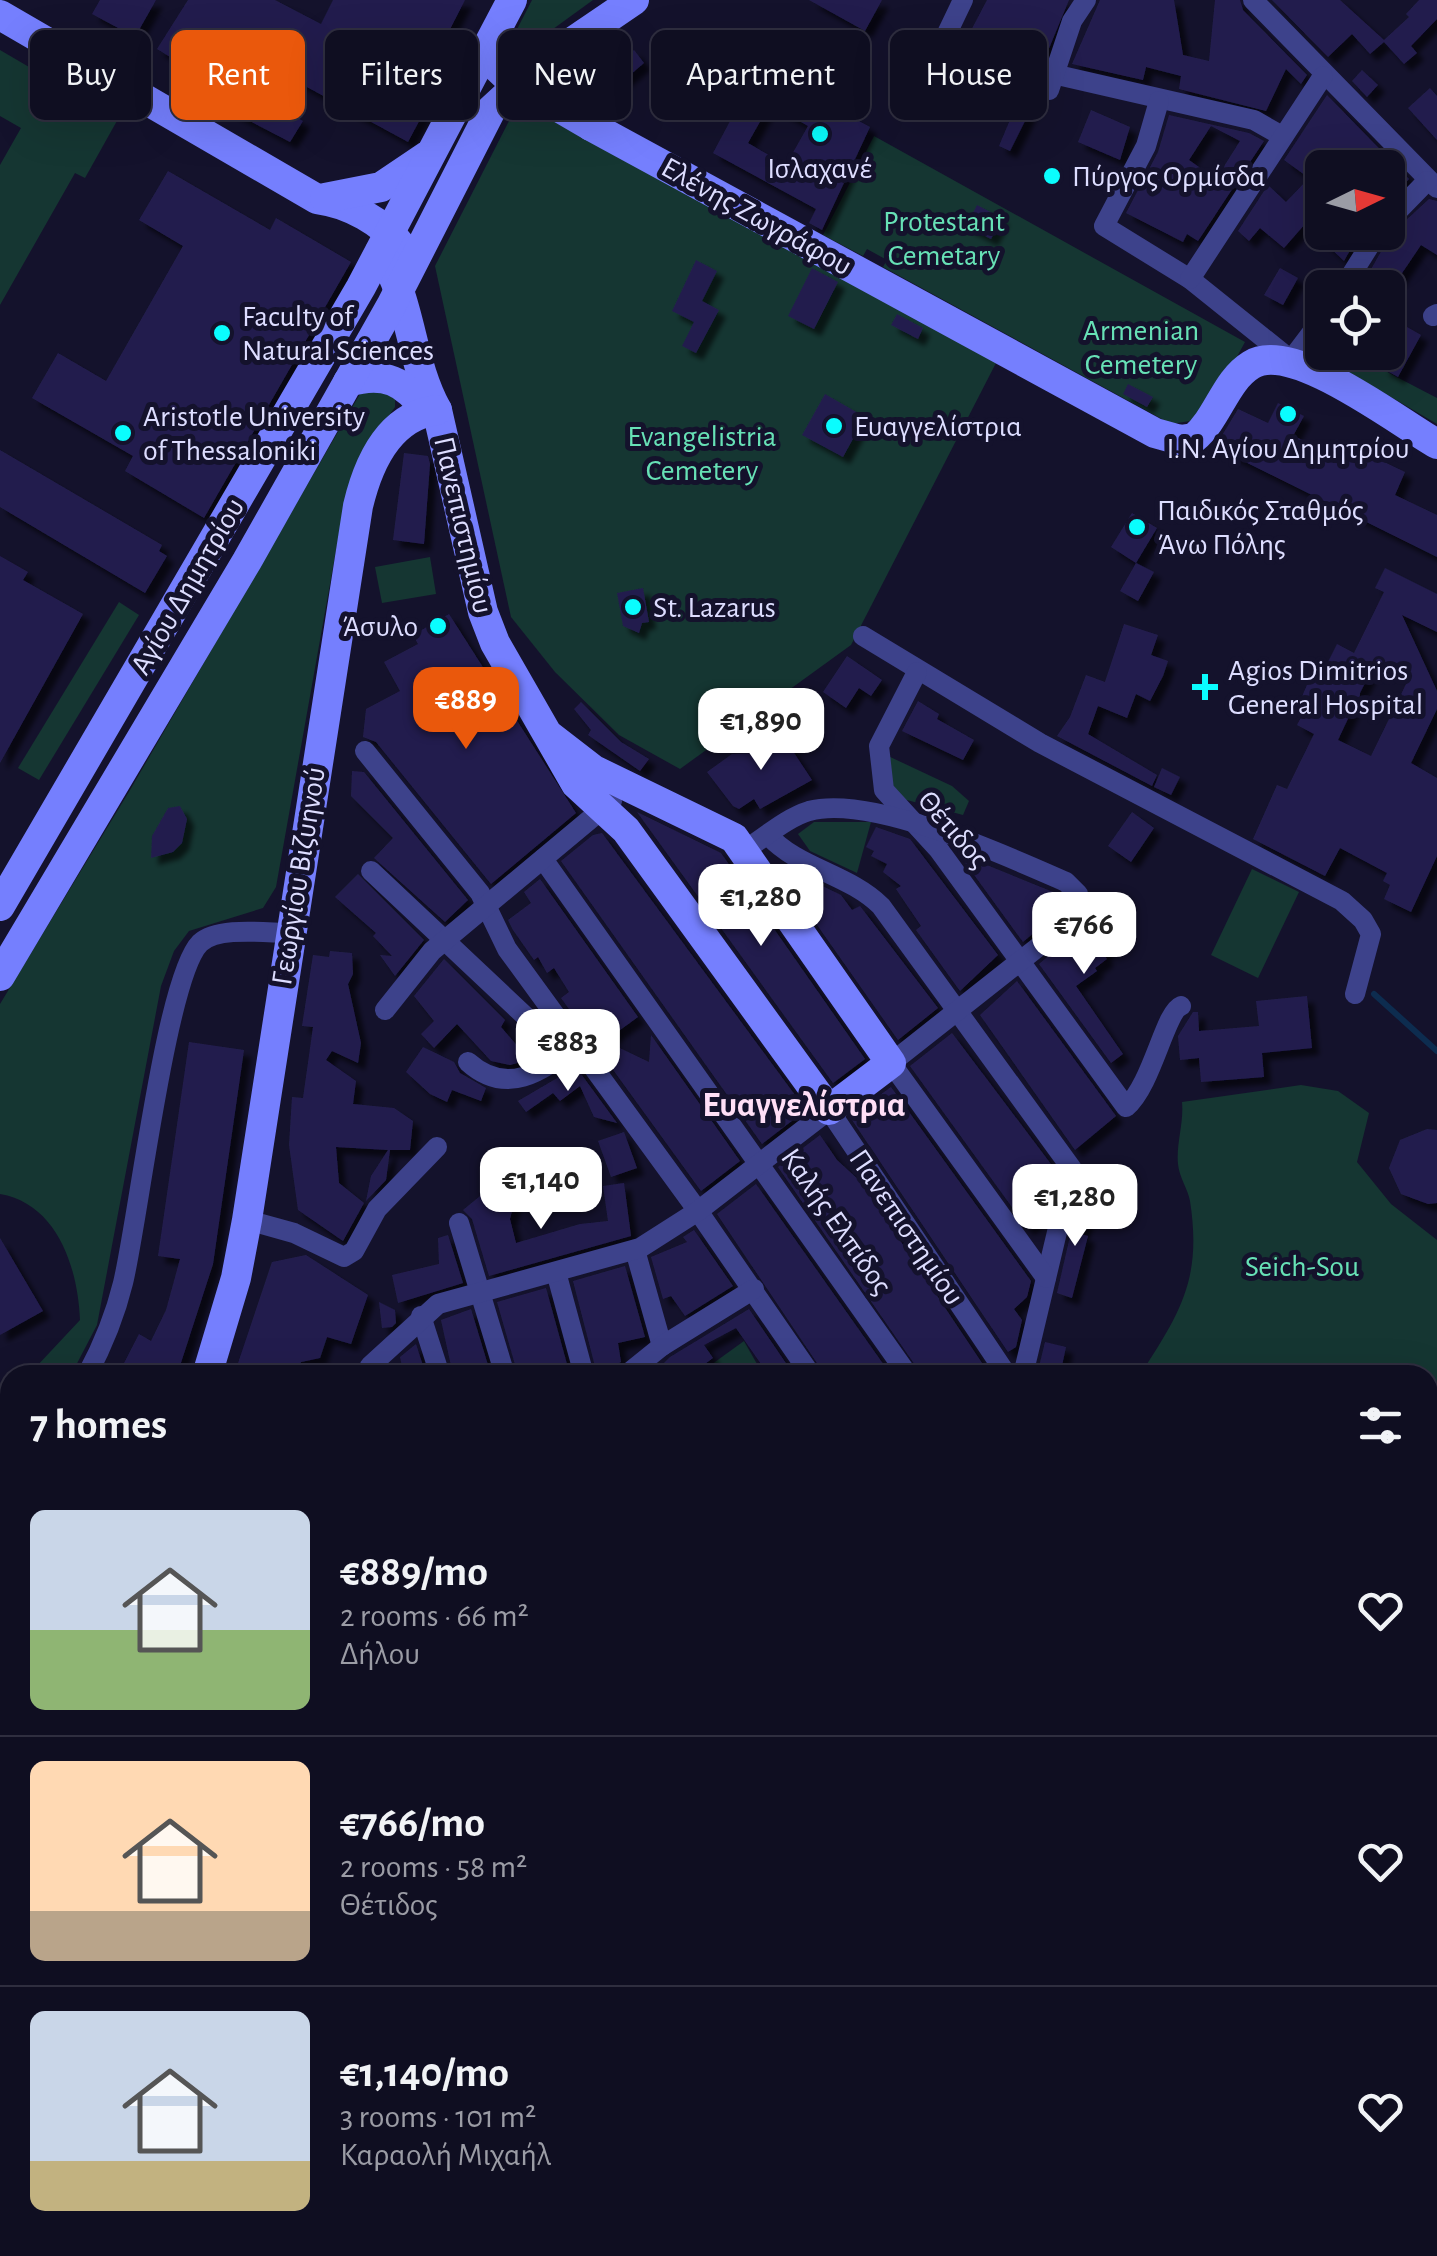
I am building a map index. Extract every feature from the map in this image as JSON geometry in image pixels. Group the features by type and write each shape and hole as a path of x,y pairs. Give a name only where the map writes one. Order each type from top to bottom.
{"main road":[{"name":"Αγίου Δημητρίου","path":"0,906 361,287 512,0"},
{"name":"Αγίου Δημητρίου","path":"591,30 634,0"},
{"path":"0,14 318,199 366,251 361,287"},
{"name":"Ελένης Ζωγράφου","path":"484,56 498,68"},
{"name":"Αγίου Δημητρίου","path":"0,976 348,382 487,117 498,105"},
{"name":"Ελένης Ζωγράφου","path":"581,120 1167,437 1187,440 1201,432 1250,365 1291,360"},
{"path":"587,120 591,126"},
{"path":"318,199 348,197 388,184 412,170 440,143"},
{"path":"318,199 346,206 385,243"},
{"path":"354,234 385,243"},
{"name":"Πανεπιστημίου","path":"385,243 405,279 422,378 487,623 576,784 626,830 828,1110"},
{"path":"1291,360 1437,444"},
{"path":"348,382 376,376 392,379 432,410"},
{"name":"Γεωργίου Βιζυηνού","path":"209,1365 236,1278 247,1220 364,482 390,435 432,410"},
{"path":"550,736 584,763 628,786 756,843 890,1063 828,1110"}],"street":[{"path":"964,0 940,48 989,58 1052,81 1254,120 1282,136"},
{"path":"1052,81 1072,21 1086,0"},
{"path":"1253,0 1432,184 1405,207"},
{"path":"1190,280 1323,76"},
{"path":"1159,101 1146,146 1104,226 1190,280 1291,360 1305,341"},
{"path":"863,636 917,672 1126,790 1342,902 1364,920 1371,934 1354,994"},
{"name":"Θέτιδος","path":"917,672 878,756 884,790 1021,960 1126,1107 1150,1074 1169,1014 1180,1006"},
{"path":"366,751 485,905 502,943 754,1289 804,1365"},
{"path":"384,1010 443,942 628,786"},
{"path":"756,843 800,814 823,809 872,813 1068,883 1080,898 1074,918 890,1063 1046,1278"},
{"path":"756,843 780,846 870,894 959,1010 1072,1169 1025,1365"},
{"name":"Καλής Ελπίδος","path":"542,859 901,1365"},
{"path":"371,871 540,1032 552,1034 565,1026"},
{"path":"92,1365 124,1279 172,1026 190,959 200,943 216,936 290,932"},
{"path":"468,1062 499,1078 520,1081 578,1044"},
{"path":"371,1365 438,1304 635,1250 698,1211 828,1110"},
{"name":"Πανεπιστημίου","path":"828,1110 1000,1365"},
{"path":"247,1220 294,1233 344,1257 354,1251 377,1209 437,1147"},
{"path":"459,1224 502,1365"},
{"path":"635,1250 662,1346"},
{"path":"556,1272 581,1365"},
{"path":"638,1365 754,1289"},
{"path":"422,1316 437,1365"}],"green space":[{"path":"532,0 593,0 552,30 517,30"},
{"path":"0,50 30,68 30,120 117,120 85,178 75,173 0,305 0,165 21,128 0,116"},
{"name":"Evangelistria Cemetery","path":"509,120 557,120 997,361 851,645 680,769 619,735 555,672 511,617 435,266"},
{"name":"Protestant Cemetary","path":"874,136 1245,342 1203,419 1171,424 883,267 887,260 867,249 863,256 823,235"},
{"path":"1345,370 1385,370 1437,398 1437,424"},
{"path":"364,387 395,392 395,407 366,448 343,511 276,887 263,908 189,931 174,951 161,986 97,1325 76,1365 38,1365 80,1320 78,1300 69,1260 50,1225 20,1200 0,1194 0,1004 130,790"},
{"path":"430,557 436,594 382,603 375,567"},
{"path":"119,602 139,615 39,780 18,768"},
{"path":"886,755 952,786 969,801 963,815 903,799 889,787"},
{"path":"814,822 871,822 857,873 810,851 798,834"},
{"path":"785,864 817,877 789,901 769,875"},
{"path":"1252,869 1299,892 1258,978 1211,955"},
{"name":"Seich-Sou","path":"1301,1085 1338,1091 1369,1113 1357,1162 1391,1204 1437,1240 1437,1365 1146,1365 1177,1313 1193,1252 1190,1201 1178,1164 1182,1102"},
{"path":"744,1341 757,1364 756,1365 711,1365"}],"building":[{"path":"100,0 156,0 139,30 122,30 92,14"},
{"path":"188,0 275,0 321,24 333,0 465,0 450,30 325,30 325,97 305,86 305,30 171,30 171,58 157,49"},
{"path":"809,0 882,0 863,30"},
{"path":"987,0 1069,0 1047,53 1047,30 971,30"},
{"path":"1100,0 1174,0 1183,55 1209,61 1215,0 1240,0 1243,10 1307,75 1301,84 1286,69 1266,111 1179,89 1181,76 1146,67 1143,80 1072,64"},
{"path":"1272,0 1340,0 1384,40 1409,17 1406,14 1419,0 1437,0 1437,19 1411,46 1417,53 1404,64 1384,42 1370,54 1352,34 1328,57"},
{"path":"634,50 644,63 631,74"},
{"path":"1362,70 1378,85 1367,97 1352,81"},
{"path":"1430,88 1437,96 1437,140 1408,108"},
{"path":"1327,95 1381,150 1305,150 1305,175 1284,160"},
{"path":"1091,110 1130,127 1120,160 1078,142"},
{"path":"1169,115 1249,133 1264,141 1198,241 1187,234 1183,242 1126,213 1158,152","holes":["1211,126 1240,141 1216,179 1189,160"]},
{"path":"248,120 301,120 290,142"},
{"path":"368,120 420,120 408,142"},
{"name":"Ισλαχανέ","path":"731,120 761,120 748,143 786,165 808,126 798,120 857,120 870,127 822,230 809,223 816,209 713,153"},
{"path":"1010,120 1026,120 1010,151 999,146"},
{"name":"Faculty of Natural Sciences","path":"168,171 270,230 276,218 351,262 204,518 125,471 133,456 32,398 58,353 106,381 183,246 139,220"},
{"path":"1305,182 1305,224 1284,248 1260,228 1249,241 1238,231 1268,185 1286,202"},
{"path":"1429,199 1437,201 1437,255 1421,245 1404,270 1371,270 1382,250 1405,250 1405,221"},
{"path":"977,205 1002,218 991,239 966,226"},
{"path":"1332,250 1350,250 1344,261"},
{"path":"696,260 717,271 702,301 719,310 696,353 682,346 694,322 672,311"},
{"path":"812,268 838,282 814,329 788,316"},
{"path":"1280,268 1298,278 1283,305 1264,295"},
{"path":"897,314 923,328 918,339 891,325"},
{"path":"1405,326 1421,335 1405,364"},
{"path":"1128,384 1153,397 1147,407 1123,394"},
{"name":"Ευαγγελίστρια","path":"825,394 865,417 843,457 802,435"},
{"path":"1278,403 1304,416 1293,436 1330,452 1336,439 1405,472 1395,495 1437,515 1437,557 1215,447 1238,409 1268,423"},
{"path":"0,450 162,545 159,551 167,556 145,593 0,507"},
{"path":"404,453 428,456 430,464 424,544 393,540"},
{"path":"1132,513 1157,528 1136,563 1111,547"},
{"path":"0,556 28,572 23,580 83,614 0,763"},
{"path":"1136,563 1154,572 1138,601 1120,591"},
{"path":"1385,568 1437,594 1437,632 1402,615 1437,691 1437,709 1411,763 1437,778 1437,856 1411,912 1384,899 1390,885 1383,881 1387,873 1340,848 1325,876 1253,839 1277,785 1287,789 1314,734 1297,725 1309,702 1301,699 1309,680 1319,662 1326,666 1337,644 1354,653 1384,592 1375,588","holes":["1375,663 1408,680 1371,756 1338,740 1353,708 1359,706 1360,693"]},
{"name":"St. Lazarus","path":"643,588 649,622 642,623 639,633 623,626 617,593"},
{"path":"449,614 576,813 491,884 376,742 363,737 366,709 400,691 384,662 418,644 413,635"},
{"path":"1124,624 1158,635 1151,655 1168,661 1150,701 1136,694 1127,718 1098,706 1088,734 1157,775 1152,786 1057,736 1070,717 1086,675 1105,682"},
{"path":"847,656 882,680 871,696 859,688 846,708 823,692"},
{"path":"918,701 939,714 937,719 974,740 963,760 902,731"},
{"path":"581,702 621,742 649,759 640,771 588,735 591,730 574,709"},
{"path":"777,727 812,780 760,809 754,799 739,809 733,806 707,772 732,754 756,753 750,744"},
{"path":"1162,768 1180,777 1171,795 1154,787"},
{"path":"352,771 364,772 468,900 445,922 374,858 393,838 351,796"},
{"path":"180,806 187,819 182,843 173,852 151,858 152,836 168,808"},
{"path":"637,812 721,853 865,1059 833,1083"},
{"path":"1132,812 1154,828 1131,862 1108,846"},
{"path":"876,827 910,839 998,955 960,991 916,930 921,926 896,889 901,886 883,872 887,864 871,856 874,851 866,847"},
{"path":"602,833 806,1110 762,1144 561,861 593,835"},
{"path":"967,857 1058,894 1063,908 1023,942 964,861"},
{"path":"358,874 424,940 395,976 380,955 392,956 373,936 376,933 335,897"},
{"path":"540,879 638,1017 605,1041 649,1062 651,1035 740,1161 701,1191 561,998 569,992 554,968 547,973 513,930 508,920 531,903 524,892"},
{"path":"812,881 841,895 852,910 860,906 938,1008 898,1040 796,895"},
{"path":"1106,917 1121,938 1103,953 1107,959 1095,968 1097,971 1076,986 1123,1054 1111,1063 1039,964 1084,926 1088,931"},
{"path":"330,951 352,953 353,974 348,984 361,1043 358,1063 332,1051 326,1060 356,1081 353,1104 394,1108 413,1121 410,1150 390,1150 386,1180 366,1201 371,1176 388,1150 336,1147 339,1183 364,1203 343,1241 298,1210 289,1145 292,1097 303,1098 313,1027 302,1026 313,955 329,957"},
{"path":"444,959 505,1020 501,1027 528,1058 525,1061 510,1065 491,1061 457,1024 434,1048 421,1034 434,1021 414,996"},
{"path":"1017,981 1116,1116 1075,1150 980,1015"},
{"path":"1307,996 1312,1048 1262,1053 1264,1077 1201,1082 1199,1058 1180,1060 1178,1036 1193,1012 1198,1012 1199,1031 1259,1026 1256,1001"},
{"path":"952,1033 1057,1172 1048,1212 1027,1228 910,1066"},
{"path":"189,1042 244,1050 213,1264 180,1365 123,1365 139,1334 151,1341 166,1310 180,1259 158,1256"},
{"path":"423,1047 454,1062 460,1073 486,1088 481,1101 452,1090 447,1102 430,1094 406,1072"},
{"path":"576,1067 617,1123 594,1117 580,1086 560,1101 553,1093 526,1112 518,1101"},
{"path":"891,1087 1031,1281 1027,1297 1014,1309 1022,1320 1016,1347 1008,1352 850,1117"},
{"path":"1427,1129 1437,1130 1437,1203 1428,1204 1401,1194 1389,1168 1400,1140"},
{"path":"624,1132 637,1168 611,1177 598,1141"},
{"path":"820,1135 837,1160 861,1182 983,1365 915,1365 778,1167"},
{"path":"624,1183 631,1236 489,1276 472,1219 463,1210 485,1192 516,1195 510,1219 516,1243 580,1224 608,1221 603,1186"},
{"path":"756,1184 884,1365 818,1365 717,1214"},
{"path":"1079,1197 1094,1203 1081,1234 1088,1236 1072,1298 1057,1293"},
{"path":"694,1230 733,1286 685,1316 671,1296 663,1299 651,1257 687,1242 683,1237"},
{"path":"448,1235 463,1283 398,1303 392,1275 439,1264 438,1238"},
{"path":"0,1238 43,1311 0,1335"},
{"path":"306,1255 368,1295 351,1344 327,1337 320,1358 300,1365 237,1365 272,1262"},
{"path":"625,1266 645,1337 618,1343 621,1362 595,1365 573,1281"},
{"path":"546,1288 567,1365 515,1365 497,1302"},
{"path":"379,1302 395,1310 396,1323 392,1327 382,1328"},
{"path":"471,1309 488,1365 451,1365 441,1320"},
{"path":"749,1309 787,1365 760,1365 736,1328 704,1345 713,1358 704,1365 662,1365"},
{"path":"1045,1342 1066,1347 1062,1365 1039,1365"},
{"path":"416,1344 423,1365 402,1365 400,1357"}],"waterway":[{"path":"1374,994 1437,1051"}],"place":[{"name":"Ισλαχανέ","path":"820,134"},
{"name":"Πύργος Ορμίσδα","path":"1052,176"},
{"name":"Faculty of Natural Sciences","path":"222,333"},
{"name":"Ι.Ν. Αγίου Δημητρίου","path":"1288,414"},
{"name":"Ευαγγελίστρια","path":"834,426"},
{"name":"Aristotle University of Thessaloniki","path":"123,433"},
{"name":"Παιδικός Σταθμός Άνω Πόλης","path":"1137,527"},
{"name":"St. Lazarus","path":"633,607"},
{"name":"Άσυλο","path":"438,626"},
{"name":"Agios Dimitrios General Hospital","path":"1205,687"}],"district":[{"name":"Ευαγγελίστρια","path":"804,1104"}],"park label":[{"name":"Armenian Cemetery","path":"1141,347"}]}
